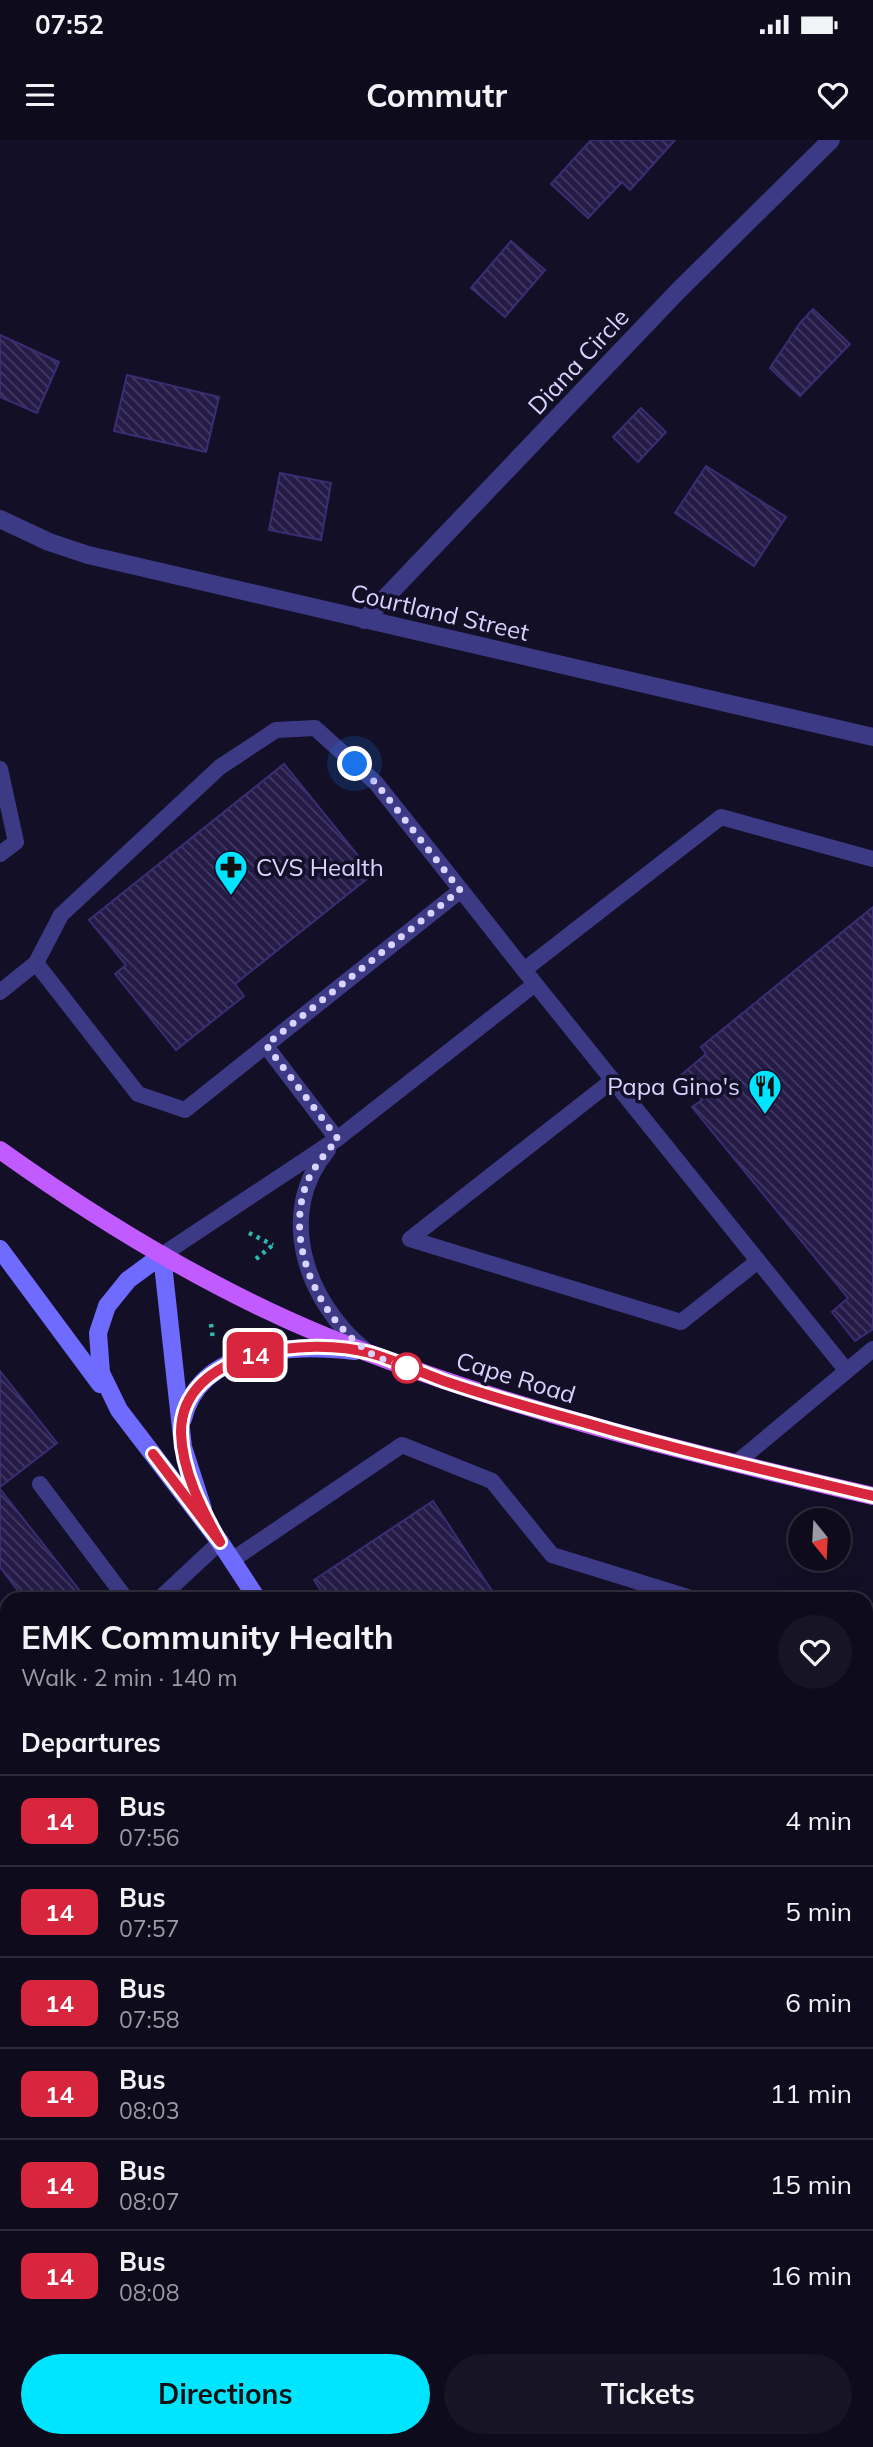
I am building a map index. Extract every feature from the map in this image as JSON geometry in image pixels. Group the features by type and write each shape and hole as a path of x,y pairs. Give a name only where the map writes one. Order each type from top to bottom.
{"main road":[{"name":"Cape Road","path":"0,1150 109,1224 162,1255 246,1299 369,1353 465,1388 735,1464 873,1496"},
{"path":"0,1249 220,1542 253,1592"},
{"path":"119,1410 106,1387 98,1360 101,1319 117,1292 162,1255"},
{"path":"162,1255 181,1432 193,1485 220,1542"},
{"path":"181,1432 186,1406 199,1384 235,1361 265,1352 303,1348 369,1353"}],"street":[{"name":"Diana Circle","path":"364,620 678,290 831,140"},
{"name":"Courtland Street","path":"0,519 48,542 88,555 873,737"}],"lane":[{"path":"0,992 36,963 61,915 220,767 276,730 315,728 376,783 846,1370"},
{"path":"0,769 16,842 0,854"},
{"path":"524,970 721,817 873,859"},
{"path":"36,963 138,1094 185,1110 460,890"},
{"path":"162,1255 338,1139 535,984"},
{"path":"266,1045 338,1139"},
{"path":"613,1080 410,1239 681,1322 758,1261"},
{"path":"338,1139 321,1158 305,1188 300,1237 318,1295 345,1332 369,1353"},
{"path":"735,1464 873,1349"},
{"path":"232,1560 402,1445 492,1480 552,1555 661,1592"},
{"path":"40,1484 121,1592"},
{"path":"167,1592 220,1542"}],"path":[{"path":"246,1231 273,1245"},
{"path":"256,1259 281,1238"},
{"path":"211,1324 213,1345"}],"building":[{"path":"591,140 675,140 630,190 622,182 588,218 551,184"},
{"path":"511,241 545,270 505,317 471,288"},
{"path":"813,309 850,344 800,396 770,368 800,323"},
{"path":"0,335 59,362 37,413 0,397"},
{"path":"127,375 219,397 206,452 114,431"},
{"path":"641,408 666,432 638,462 613,437"},
{"path":"706,466 786,517 754,566 675,513"},
{"path":"280,473 331,483 321,540 269,530"},
{"name":"CVS Health","path":"284,764 373,874 235,984 244,996 176,1050 115,974 126,965 89,920"},
{"path":"873,907 873,1329 855,1341 832,1312 848,1298 692,1107 702,1100 681,1075 706,1054 701,1047"},
{"path":"0,1371 57,1443 0,1487"},
{"path":"0,1489 81,1592 19,1592 0,1567"},
{"path":"433,1501 493,1592 322,1592 314,1580"}],"bus line":[{"name":"14","path":"153,1454 220,1542 196,1493 186,1463 181,1432 191,1395 209,1375 235,1361 283,1349 342,1349 369,1353 465,1388 588,1424 735,1464 873,1496"}],"place":[{"name":"CVS Health","path":"231,897"},
{"name":"Papa Gino's","path":"765,1116"}],"route":[{"path":"355,764 376,783 460,890 266,1045 338,1139 311,1174 301,1205 300,1237 311,1280 328,1311 351,1338 369,1353 416,1371 407,1368"}]}
